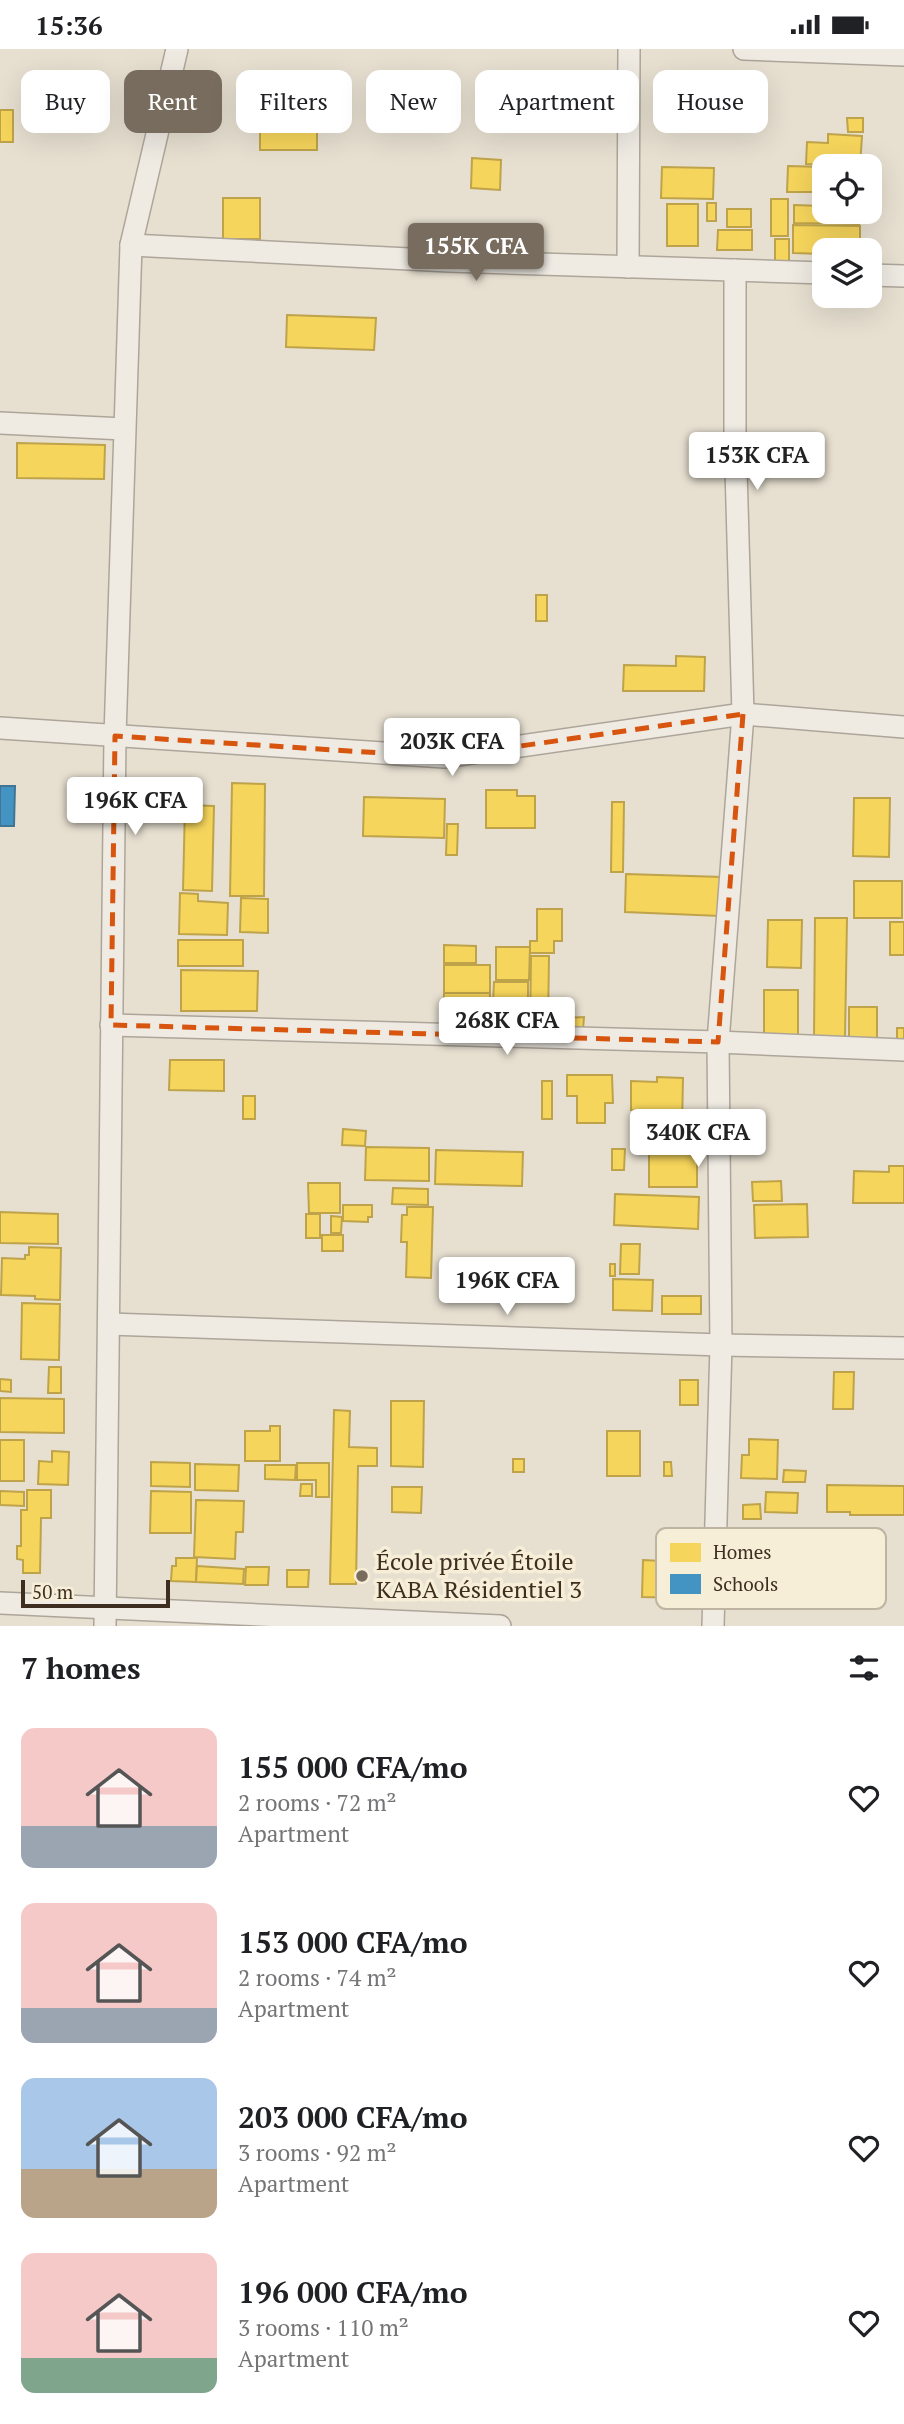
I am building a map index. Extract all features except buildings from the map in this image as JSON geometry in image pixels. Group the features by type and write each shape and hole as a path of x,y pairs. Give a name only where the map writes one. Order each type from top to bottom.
{"street":[{"path":"105,1616 116,736 131,245 177,49"},
{"path":"628,267 629,49"},
{"path":"744,49 904,55"},
{"path":"131,245 436,260 812,273"},
{"path":"716,1528 721,1345 718,1042 743,714 735,434 735,270"},
{"path":"882,275 904,276"},
{"path":"0,423 124,429"},
{"path":"0,728 444,757 743,714 904,727"},
{"path":"111,1025 718,1042 904,1050"},
{"path":"109,1324 721,1345 904,1348"},
{"path":"0,1603 105,1616 500,1626"}],"highlighted area":[{"path":"743,714 718,1042 111,1025 115,736 444,757"}],"place":[{"name":"École privée Étoile KABA Résidentiel 3","path":"362,1576"}]}
